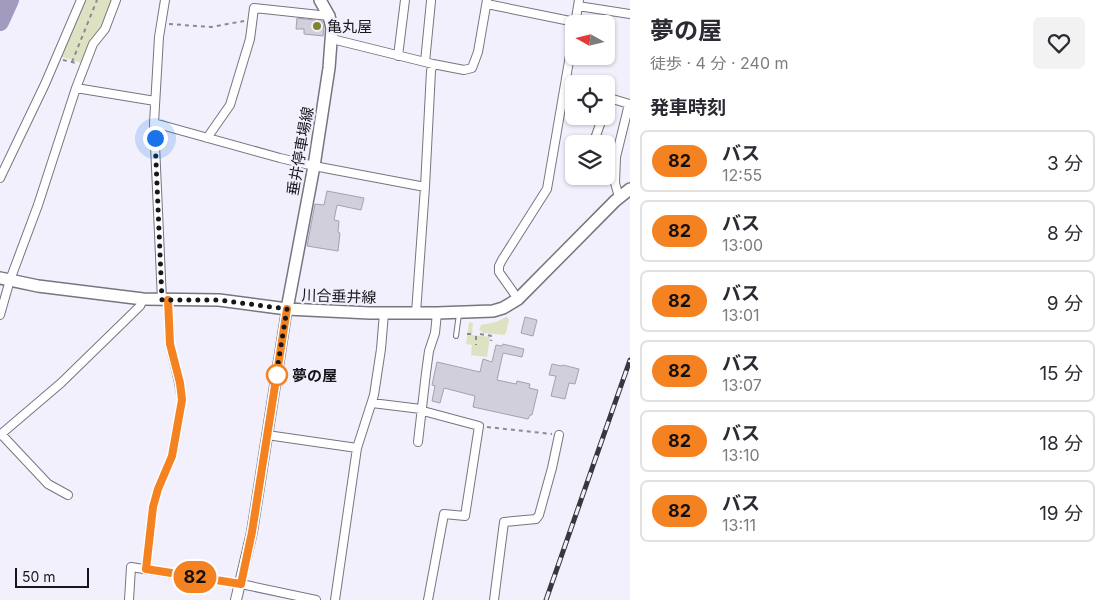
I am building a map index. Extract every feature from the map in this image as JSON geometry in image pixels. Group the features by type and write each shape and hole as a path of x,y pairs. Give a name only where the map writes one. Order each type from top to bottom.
{"main road":[{"name":"垂井停車場線","path":"287,309 314,166 329,68 332,28 329,16 320,0"},
{"name":"川合垂井線","path":"5,279 38,286 143,299 219,300 287,309 384,313 493,310 502,308 518,299 619,197 630,189"}],"street":[{"path":"0,178 46,84 81,0"},
{"path":"0,315 5,279 38,205 76,88 93,44 105,29 116,0"},
{"path":"146,569 153,507 158,489 172,456 182,400 180,383 170,344 165,300 154,123 165,0"},
{"path":"398,56 405,0"},
{"path":"416,313 431,71 429,63 431,1"},
{"path":"332,39 464,70 472,68 478,52 487,2 565,21"},
{"path":"579,3 630,14"},
{"path":"208,138 230,105 250,40 254,8 329,16"},
{"path":"518,299 499,272 499,266 547,189 565,85"},
{"path":"76,88 155,101"},
{"path":"615,101 629,104 616,157 615,184 619,197"},
{"path":"154,123 280,158 425,187"},
{"path":"68,496 48,484 0,434 61,383 140,306 143,299"},
{"path":"236,600 252,532 287,309"},
{"path":"336,600 357,448 372,403 381,349 384,313"},
{"path":"418,442 429,351 435,333 437,313"},
{"path":"372,403 421,409 479,426 465,516 444,514 428,600"},
{"path":"267,435 357,448"},
{"path":"494,600 504,522 539,516 559,435"},
{"path":"129,600 131,567 241,584 316,600"}],"lane":[{"path":"456,336 459,312"}],"path":[{"path":"72,62 97,0"},
{"path":"162,23 211,27 253,19"},
{"path":"467,334 472,334"},
{"path":"480,334 492,336 491,341"},
{"path":"476,336 476,345"},
{"path":"479,426 559,435"}],"green space":[{"path":"83,0 113,0 104,24 90,42 82,63 59,56"},
{"path":"506,317 509,320 504,335 483,333 479,330 481,325 496,322"},
{"path":"469,322 473,323 472,335 490,337 487,357 471,355 472,345 466,344"}],"building":[{"path":"297,18 322,21 324,28 323,36 304,34 304,29 296,29"},
{"path":"327,191 364,198 361,210 337,205 334,220 339,221 338,251 307,246 315,204 324,205"},
{"path":"525,317 537,320 533,336 521,333"},
{"path":"503,344 524,349 522,357 503,353 497,380 516,384 517,381 530,384 529,388 538,390 532,415 528,419 473,407 475,396 444,388 440,403 432,401 435,386 432,385 437,362 480,372 483,359 492,362 496,345 502,346"},
{"path":"552,364 579,369 575,384 569,383 565,399 551,396 556,376 549,375"}],"waterway":[{"path":"0,22 10,0"}],"railway":[{"path":"546,600 630,360"}],"bus line":[{"name":"82","path":"168,300 170,344 180,383 182,400 172,456 158,489 153,507 146,569 241,584 252,532 287,309"}],"place":[{"name":"亀丸屋","path":"317,26"},
{"name":"夢の屋","path":"277,375"}],"route":[{"path":"155,138 162,300 219,300 287,309 277,375"}]}
